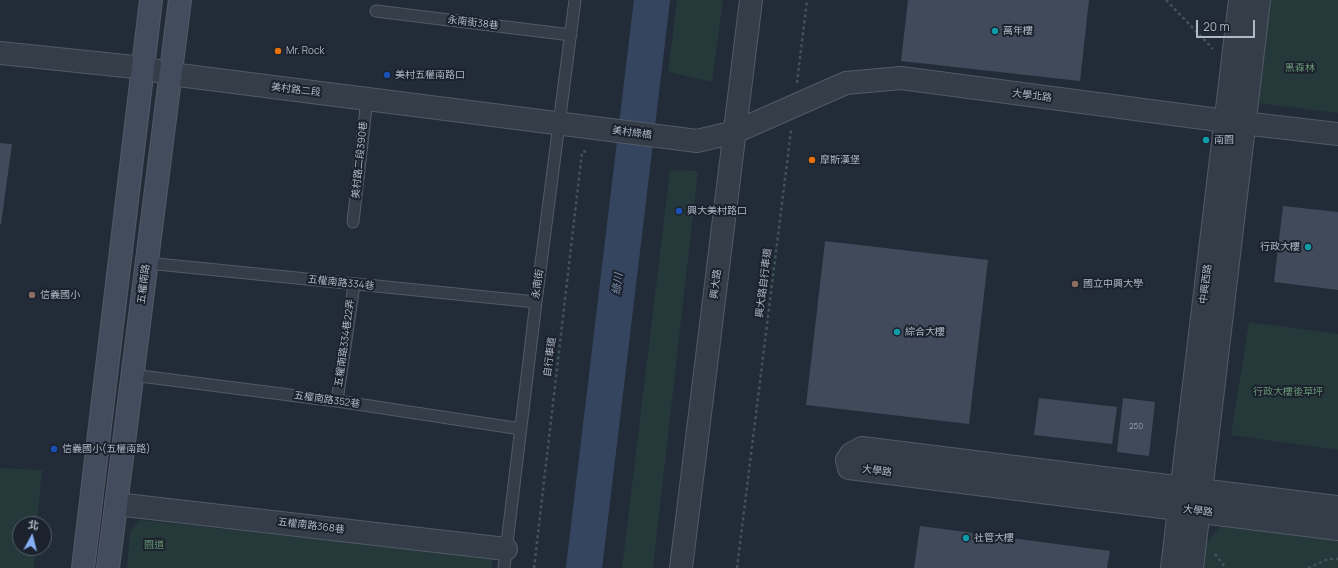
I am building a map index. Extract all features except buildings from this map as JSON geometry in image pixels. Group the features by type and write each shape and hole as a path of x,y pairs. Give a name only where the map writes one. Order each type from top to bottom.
{"main road":[{"path":"83,568 151,0"},
{"name":"五權南路","path":"108,568 180,0"}],"street":[{"name":"興大路","path":"680,568 751,0"},
{"name":"中興西路","path":"1235,122 1232,69 1240,0"},
{"name":"中興西路","path":"1172,568 1189,510 1235,122 1259,0"},
{"name":"美村路二段","path":"0,53 144,68 171,74 592,128"},
{"name":"大學北路","path":"735,132 846,83 901,78 1338,134"},
{"name":"美村綠橋","path":"592,128 697,141 735,132"},
{"name":"大學路","path":"1338,507 862,448 851,454 847,460 849,468 1338,529"},
{"name":"五權南路368巷","path":"116,504 505,559"},
{"name":"中興西路","path":"1189,510 1192,568"}],"lane":[{"name":"永南街","path":"505,559 575,0"},
{"name":"永南街38巷","path":"376,11 571,35"},
{"name":"美村路二段390巷","path":"353,222 367,99"},
{"name":"五權南路334巷","path":"147,263 354,285 536,302"},
{"name":"五權南路334巷22弄","path":"336,401 354,285"},
{"name":"五權南路352巷","path":"132,375 336,401 521,429"}],"path":[{"name":"興大路自行車道","path":"738,568 807,0"},
{"path":"1166,0 1232,69"},
{"name":"自行車道","path":"534,568 582,152 587,151"},
{"path":"1308,568 1328,560 1338,558"}],"green space":[{"path":"677,0 723,0 712,82 668,72"},
{"name":"黑森林","path":"1269,0 1338,0 1338,113 1257,103"},
{"path":"670,170 698,171 653,568 622,568"},
{"name":"行政大樓後草坪","path":"1249,322 1338,334 1338,450 1231,435"},
{"path":"0,468 42,470 38,516 12,516 12,556 35,556 34,568 0,568"},
{"path":"1227,517 1338,530 1338,568 1201,568 1204,546"},
{"name":"園道","path":"140,520 493,558 492,568 127,568 130,532"}],"waterway":[{"name":"綠川","path":"584,568 652,0"}],"place":[{"name":"萬年樓","path":"995,31"},
{"name":"Mr. Rock","path":"278,51"},
{"name":"美村五權南路口","path":"387,75"},
{"name":"南園","path":"1206,140"},
{"name":"摩斯漢堡","path":"812,160"},
{"name":"興大美村路口","path":"679,211"},
{"name":"行政大樓","path":"1308,247"},
{"name":"國立中興大學","path":"1075,284"},
{"name":"信義國小","path":"32,295"},
{"name":"綜合大樓","path":"897,332"},
{"name":"信義國小(五權南路)","path":"54,449"},
{"name":"社管大樓","path":"966,538"}]}
